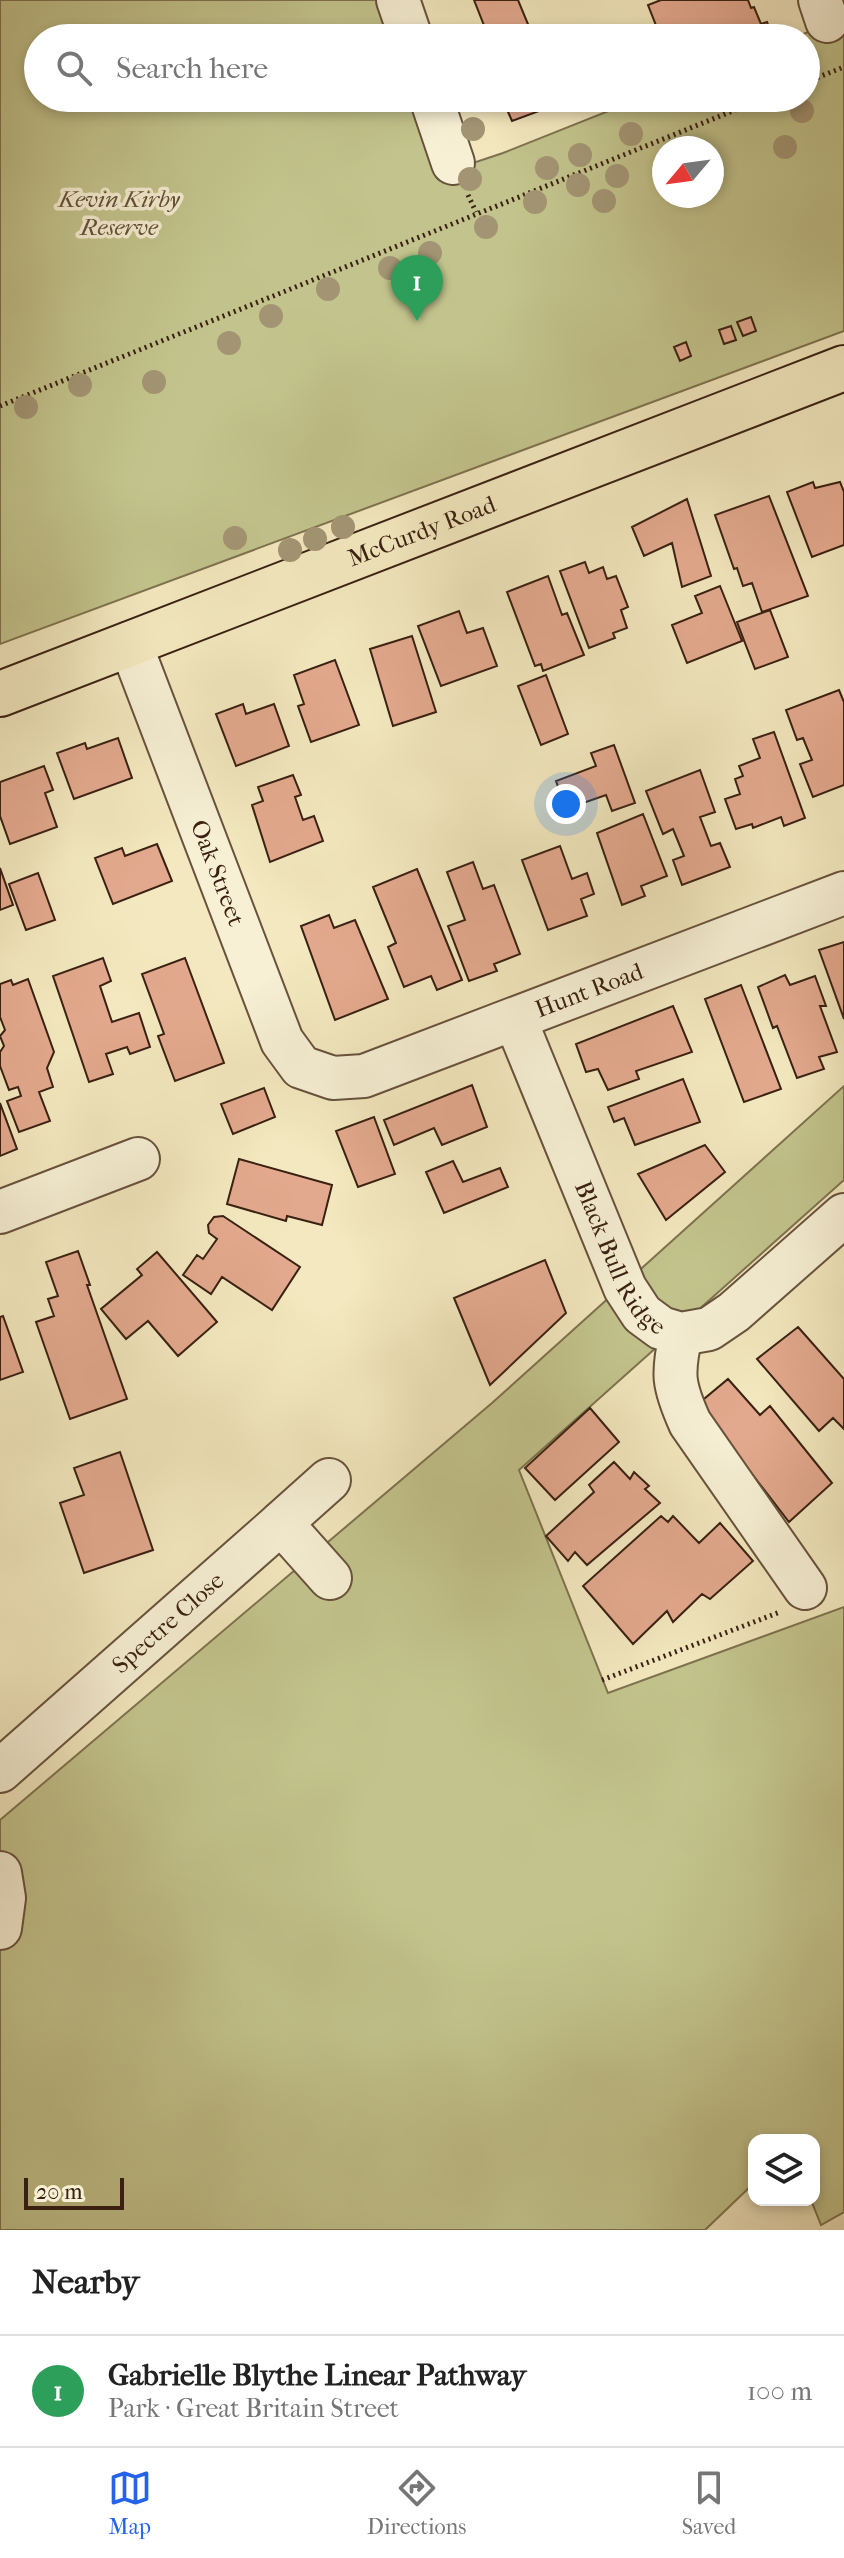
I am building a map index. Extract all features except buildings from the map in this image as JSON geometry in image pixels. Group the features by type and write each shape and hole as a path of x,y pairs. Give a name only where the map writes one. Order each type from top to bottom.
{"main road":[{"name":"McCurdy Road","path":"0,694 844,368"}],"street":[{"path":"398,0 406,24"},
{"path":"436,112 453,163"},
{"name":"Oak Street","path":"130,643 282,1041 301,1067 333,1078"},
{"name":"Hunt Road","path":"333,1078 364,1076 844,893"},
{"name":"Black Bull Ridge","path":"515,1019 625,1288 642,1314 661,1328 681,1334 709,1329 734,1312 844,1215"},
{"path":"0,1212 138,1159"},
{"path":"681,1334 674,1365 676,1393 690,1423 794,1599"},
{"name":"Spectre Close","path":"0,1771 329,1480"},
{"path":"281,1523 330,1578"},
{"path":"0,1873 4,1898 0,1928"}],"path":[{"path":"820,76 844,67"},
{"path":"0,406 730,112"},
{"path":"602,1680 794,1599"}],"green space":[{"name":"Kevin Kirby Reserve","path":"0,0 377,0 385,24 24,24 24,112 415,112 437,175 503,153 606,112 820,112 820,27 844,18 844,331 0,644"},
{"path":"844,1086 844,1180 519,1470 608,1693 844,1607 844,2212 821,2225 813,2206 820,2206 820,2134 748,2134 748,2189 705,2230 0,2230 0,1820 492,1403"}],"place":[{"name":"Gabrielle Blythe Linear Pathway","path":"417,321"}]}
